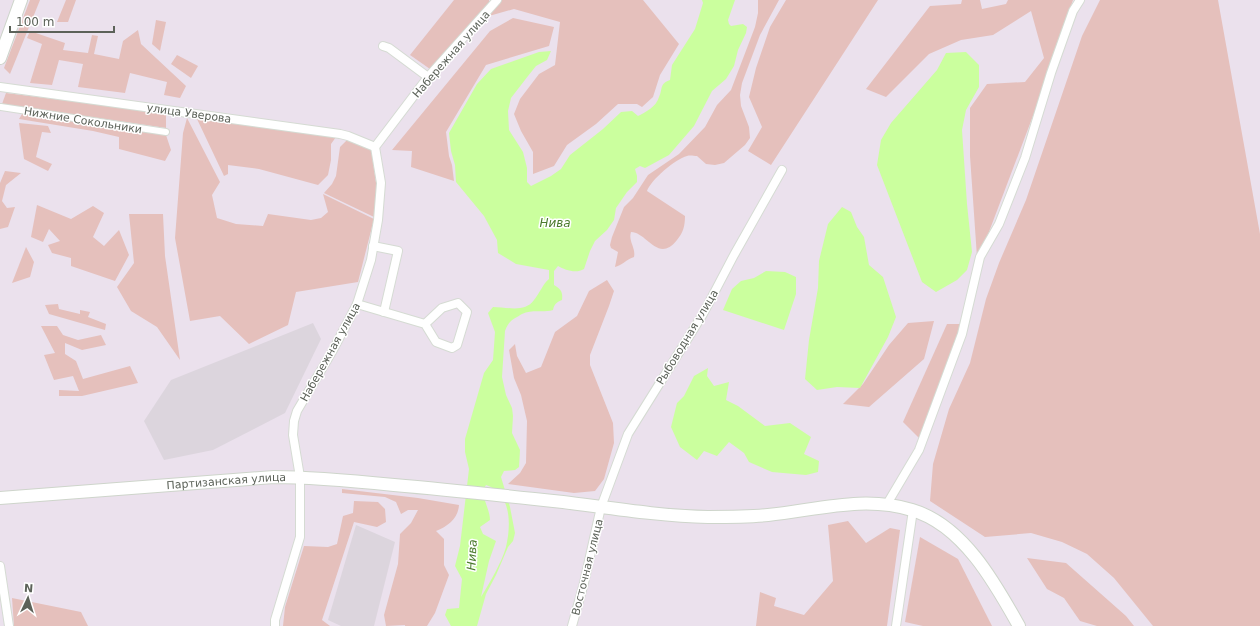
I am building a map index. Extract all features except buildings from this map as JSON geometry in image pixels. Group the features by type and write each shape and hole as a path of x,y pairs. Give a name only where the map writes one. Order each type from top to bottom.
{"main road":[{"path":"0,58 21,0"},
{"name":"Партизанская улица","path":"0,498 274,477 300,477 453,490 652,513 707,516 767,515 832,505 868,503 887,504 913,510 930,517 954,534 982,564 1019,626"}],"street":[{"name":"Набережная улица","path":"275,626 275,620 300,537 300,477 293,435 294,421 297,411 358,304 371,260 378,220 381,183 375,147 428,77 497,0"},
{"path":"887,504 919,450 962,334 980,257 999,224 1005,210 1025,158 1051,73 1073,11 1080,0"},
{"path":"383,46 390,48 428,77"},
{"name":"улица Уверова","path":"0,87 340,134 375,147"},
{"name":"Нижние Сокольники","path":"1,107 166,132"},
{"name":"Рыбоводная улица","path":"601,507 628,434 703,314 782,170"},
{"path":"373,246 398,251 384,312"},
{"path":"358,304 425,324 436,342 452,348 457,345 467,312 458,303 442,308 425,324"},
{"name":"Восточная улица","path":"572,626 584,583 601,507"},
{"path":"896,626 913,510"},
{"path":"0,566 9,626"}],"shaded area":[{"path":"30,0 40,0 10,74 4,68"},
{"path":"66,0 76,0 68,22 57,22"},
{"path":"454,0 489,0 489,4 430,69 410,55"},
{"path":"502,0 643,0 679,44 660,75 653,97 642,107 637,104 618,104 596,124 567,145 554,166 533,174 533,152 521,131 514,114 520,99 539,74 555,65 560,22 514,9 489,16"},
{"path":"758,0 779,0 760,35 742,83 740,95 741,106 749,127 750,138 745,145 724,163 715,165 706,164 697,156 688,156 670,165 658,176 649,186 647,191 685,216 682,232 670,247 664,249 658,248 637,233 631,232 630,238 634,251 634,257 615,267 618,252 611,248 610,245 624,207 633,198 648,175 679,154 705,127 717,105 731,90 755,27 758,13"},
{"path":"786,0 878,0 771,165 748,151 762,127 749,97 756,68 770,27"},
{"path":"962,0 980,0 982,9 1006,4 1008,0 1073,0 1039,100 984,245 977,257 970,156 970,108 987,84 1025,82 1044,58 1031,11 993,35 961,40 929,54 886,97 866,89 930,6 961,4"},
{"path":"1100,0 1218,0 1260,234 1260,626 1153,626 1114,578 1087,554 1062,542 1031,533 985,537 930,501 933,464 949,409 970,363 986,299 999,263 1026,200 1082,36"},
{"path":"513,18 554,27 549,46 486,65 446,132 454,181 411,167 412,151 392,150 490,31"},
{"path":"156,20 166,22 160,51 152,44"},
{"path":"138,30 141,44 186,86 180,98 164,95 167,82 130,73 125,93 78,87 83,64 59,60 52,85 30,83 42,44 27,38 30,31 65,43 63,50 88,53 92,35 98,36 94,54 119,59 123,41"},
{"path":"177,55 198,66 191,78 171,64"},
{"path":"6,93 166,113 166,128 2,104"},
{"path":"22,114 166,135 171,150 165,161 119,149 119,137 93,131 19,119"},
{"path":"187,118 220,182 212,195 217,218 236,224 263,226 268,214 311,220 321,218 328,212 323,194 374,219 358,282 296,292 288,325 249,344 220,316 190,321 175,238 183,133"},
{"path":"197,119 336,137 331,144 331,160 328,175 318,185 259,169 228,165 228,174 224,176"},
{"path":"19,123 48,126 51,133 42,132 36,157 52,164 48,171 24,159"},
{"path":"347,140 371,149 378,196 374,217 324,193 332,184 336,176 340,147"},
{"path":"5,171 21,173 6,185 2,201 7,208 15,207 8,227 0,229 0,183"},
{"path":"37,205 71,219 93,206 104,213 93,237 104,246 119,230 129,255 115,281 71,266 71,258 52,253 48,245 60,241 49,229 43,242 31,237"},
{"path":"129,214 163,214 165,256 180,360 157,327 131,311 117,287 134,263"},
{"path":"26,247 34,262 30,277 12,283"},
{"path":"607,280 614,291 590,355 590,365 613,423 614,443 604,479 595,491 574,493 508,484 520,473 526,463 527,421 521,395 514,378 509,350 515,344 517,356 526,373 541,367 555,332 577,316 589,291"},
{"path":"58,304 59,309 80,314 80,310 90,312 88,317 106,324 105,330 49,314 45,305"},
{"path":"934,321 924,359 869,407 843,404 863,384 889,345 908,323"},
{"path":"313,323 321,339 285,413 213,450 164,460 144,421 171,380"},
{"path":"947,324 961,324 919,438 903,422"},
{"path":"41,326 57,326 63,335 78,340 101,335 106,345 82,350 65,343 65,354 76,361 83,379 130,366 138,383 82,396 59,396 59,390 79,391 73,376 54,380 44,355 55,353"},
{"path":"342,489 418,498 459,505 457,514 452,521 445,527 436,531 444,539 444,565 449,575 435,613 427,626 386,626 384,615 398,564 400,534 411,523 418,510 408,510 401,514 396,502 385,497 342,493"},
{"path":"354,501 378,502 385,509 386,522 377,527 354,522 322,620 330,626 283,626 285,607 304,546 328,547 337,544 343,516 353,513"},
{"path":"848,521 866,543 890,528 900,530 887,626 756,626 760,592 776,598 774,606 804,615 833,581 828,525"},
{"path":"356,525 395,542 374,626 341,626 328,620"},
{"path":"920,537 958,559 992,626 923,626 905,622"},
{"path":"1027,558 1066,563 1126,616 1134,626 1097,626 1080,621 1064,598 1047,589"},
{"path":"12,598 81,612 88,626 14,626"}],"water":[{"name":"Нива","path":"702,0 735,0 728,20 729,24 731,26 743,24 747,27 746,33 738,50 734,66 726,79 712,91 694,126 669,155 645,168 640,166 635,169 637,182 627,192 616,208 614,220 607,230 595,241 584,269 574,271 558,266 554,271 554,285 561,291 562,300 554,306 553,310 522,314 511,321 506,328 502,377 506,395 512,408 512,433 520,450 519,467 515,470 504,471 501,477 510,507 515,533 513,541 508,547 486,594 477,626 451,626 445,615 447,609 459,608 462,579 455,566 460,546 469,469 465,452 465,439 484,373 493,360 495,332 488,313 493,307 526,307 536,297 549,279 549,270 516,264 498,253 497,240 484,216 456,182 455,165 451,151 449,133 477,84 491,69 539,52 551,51 547,60 536,66 511,98 508,111 509,130 523,152 527,168 527,182 531,186 551,176 561,169 570,155 603,129 621,112 632,111 638,116 656,104 664,83 670,80 672,65 695,29 703,3","holes":["486,485 495,489 501,495 508,511 508,539 495,573 481,597 489,561 496,541 483,534 480,527 490,520 490,515 484,497 484,489"]},
{"path":"966,52 979,65 979,87 966,110 962,130 972,252 967,270 957,280 936,292 922,282 877,165 881,140 891,123 937,70 946,53"},
{"path":"842,207 851,212 857,227 864,237 869,265 883,277 896,317 888,337 860,388 837,387 817,390 805,379 809,340 818,288 819,261 828,224"},
{"path":"766,271 785,272 796,277 796,294 784,330 723,310 732,289 741,281 754,278"},
{"path":"708,368 707,376 714,386 729,382 726,400 738,406 765,426 790,423 811,437 804,454 819,461 818,472 806,475 772,472 749,462 744,453 729,442 717,456 704,451 697,460 680,447 671,427 677,403 684,396 694,376"}]}
